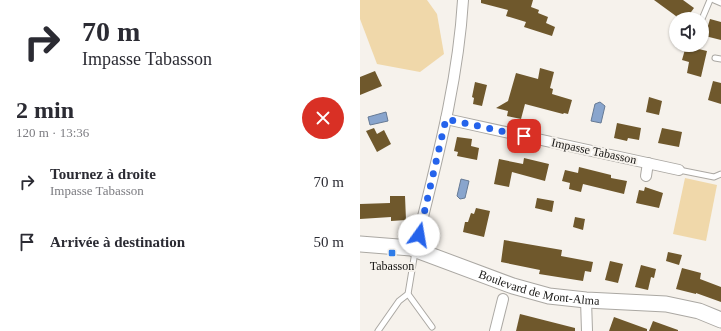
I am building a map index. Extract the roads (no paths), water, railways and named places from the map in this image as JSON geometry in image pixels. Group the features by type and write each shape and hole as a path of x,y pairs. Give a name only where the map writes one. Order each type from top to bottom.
{"street":[{"path":"415,249 446,119 459,48 463,0"},
{"name":"Impasse Tabasson","path":"446,119 679,170"},
{"name":"Impasse Tabasson","path":"646,176 648,163"},
{"name":"Boulevard de Mont-Alma","path":"360,244 415,249 524,289 563,298 666,304 699,311 721,320"},
{"path":"495,331 503,299"},
{"path":"586,300 587,331"}],"lane":[{"path":"705,12 710,0"},
{"path":"714,0 721,3"},
{"path":"679,170 714,177 721,174"},
{"path":"378,331 399,301 408,294 415,249"},
{"path":"408,294 432,327"}],"water":[{"path":"600,102 605,106 601,123 591,121 595,104"},
{"path":"386,112 388,121 370,125 368,117"},
{"path":"461,179 469,181 465,198 460,199 457,196"}],"place":[{"name":"Tabasson","path":"392,253"}]}
